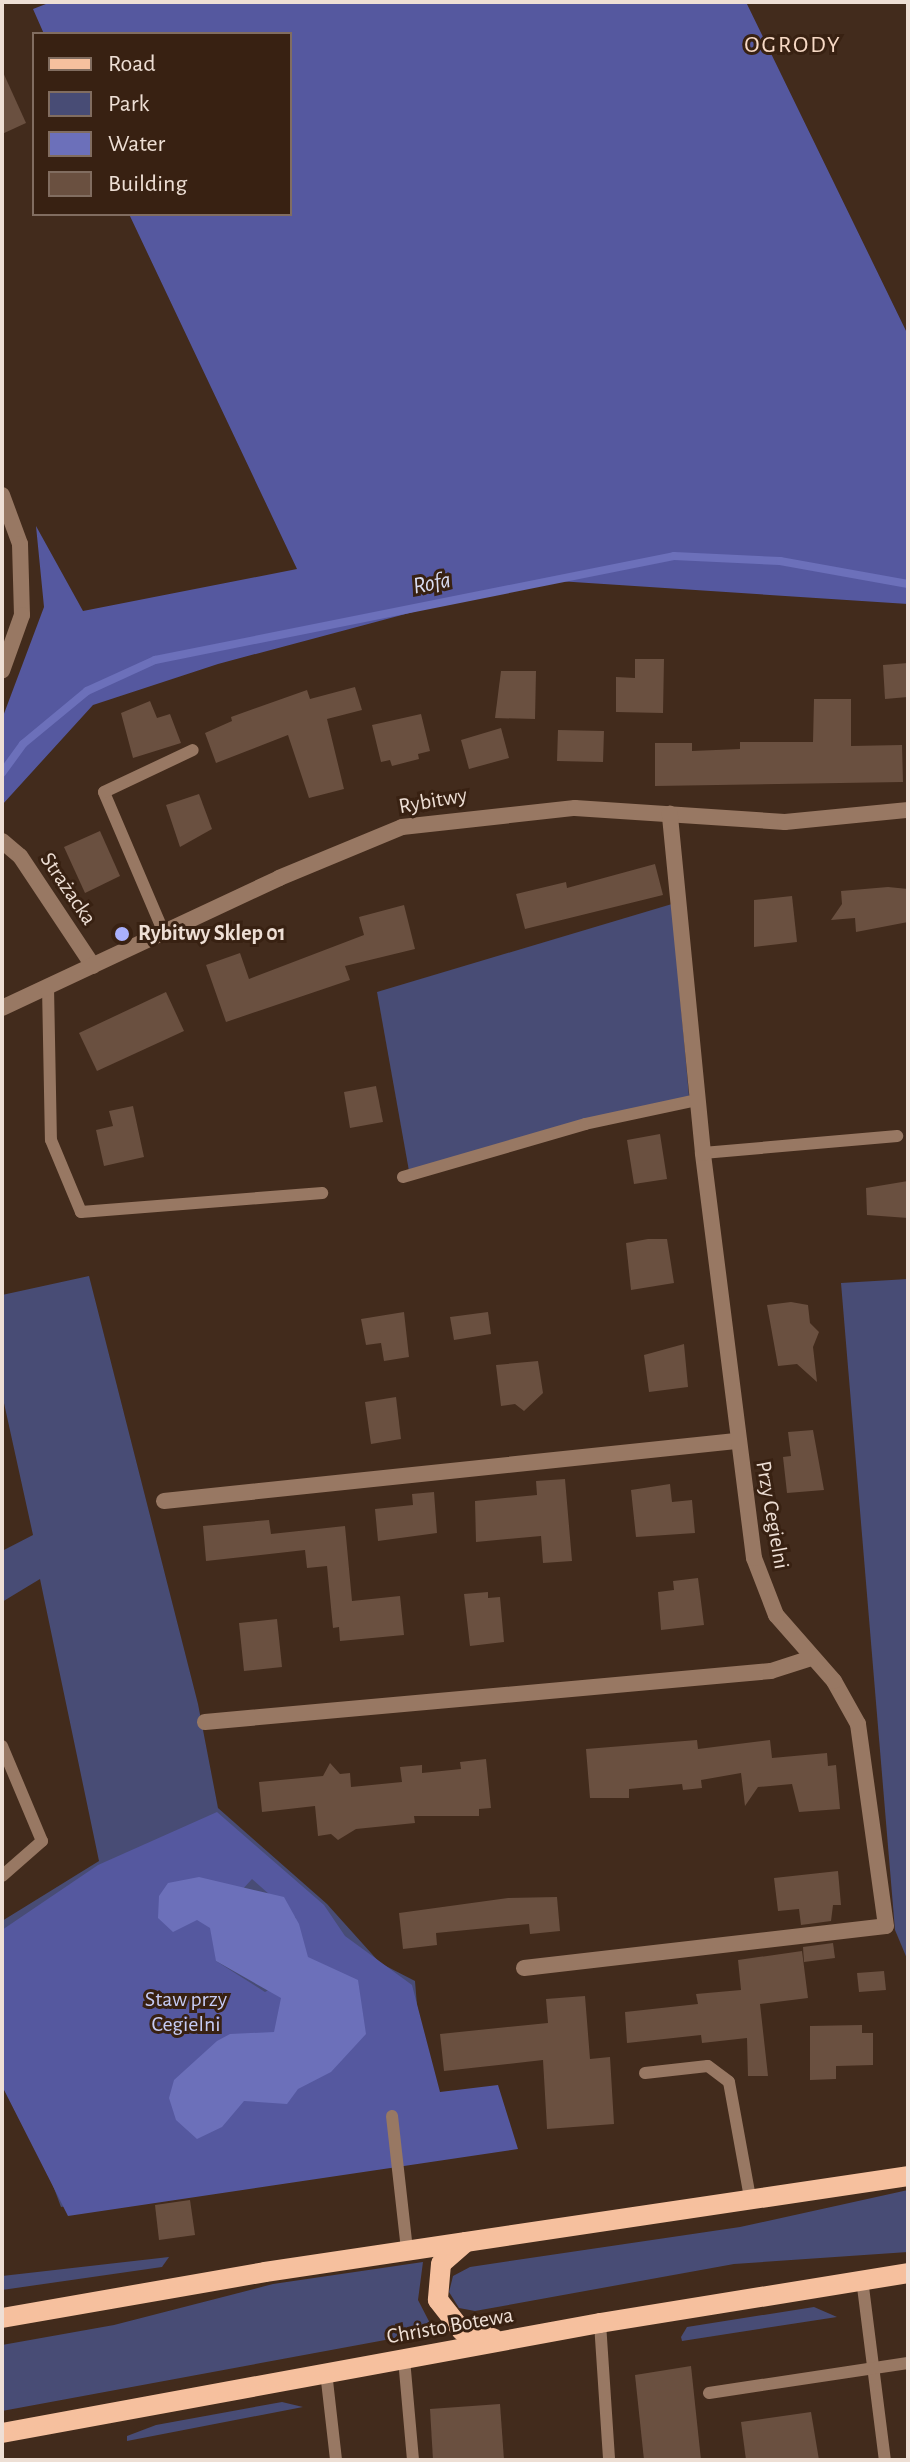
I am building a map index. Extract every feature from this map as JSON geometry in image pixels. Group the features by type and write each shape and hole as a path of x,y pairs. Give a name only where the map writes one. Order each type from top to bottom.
{"main road":[{"path":"2,2318 407,2250 908,2176"},
{"path":"479,2239 455,2247 441,2264 436,2286 440,2308 454,2325 470,2334 517,2338"},
{"name":"Christo Botewa","path":"2,2433 600,2323 908,2273"}],"street":[{"path":"2,495 20,544 22,615 2,671"},
{"name":"Rybitwy","path":"2,1008 402,827 575,808 785,822 908,810"},
{"name":"Przy Cegielni","path":"524,1968 886,1926 858,1724 845,1697 776,1615 760,1580 736,1441 697,1100 670,814"},
{"name":"Strażacka","path":"2,841 20,856 93,966"},
{"path":"164,1501 736,1441"},
{"path":"205,1722 771,1671 811,1658"}],"lane":[{"path":"164,933 104,792 193,750"},
{"path":"48,987 51,1140 81,1212 322,1193"},
{"path":"403,1177 585,1124 697,1100"},
{"path":"703,1153 897,1136"},
{"path":"2,1746 42,1841 2,1876"},
{"path":"645,2073 708,2066 729,2082 750,2198"},
{"path":"392,2116 407,2250"},
{"path":"862,2279 885,2460"},
{"path":"600,2323 609,2460"},
{"path":"404,2359 413,2460"},
{"path":"709,2393 908,2363"},
{"path":"326,2372 336,2460"}],"green space":[{"path":"51,2 746,2 908,335 908,604 558,581 443,604 218,664 93,705 2,805 2,719 44,607 36,526 83,611 297,569 130,216 292,216 292,32 43,32 33,9"},
{"path":"672,904 689,1096 409,1171 377,992"},
{"name":"Staw przy Cegielni","path":"89,1276 198,1704 218,1808 327,1904 380,1963 415,1981 429,2151 61,2207 2,2049 2,1921 99,1861 40,1579 2,1602 2,1551 33,1535 2,1394 2,1295"},
{"path":"908,1279 908,1961 895,1930 841,1283"},
{"name":"Staw przy Cegielni","path":"217,1812 324,1905 345,1936 412,1985 440,2092 498,2085 518,2149 68,2216 2,2086 2,1930 98,1865","holes":["252,1879 296,1918 283,1982 265,1992 216,1961 220,1914"]},
{"path":"908,2190 908,2252 734,2264 475,2311 459,2308 449,2292 453,2276 470,2267 740,2227"},
{"path":"169,2257 162,2267 2,2290 2,2276"},
{"path":"423,2262 418,2300 434,2331 2,2411 2,2345 114,2325 273,2284"},
{"path":"814,2307 837,2317 682,2341 681,2337 687,2327"},
{"path":"282,2402 303,2407 127,2441 127,2436 156,2425"}],"water":[{"path":"199,1877 284,1897 299,1924 308,1957 358,1980 366,2034 331,2072 298,2089 287,2104 244,2101 222,2127 197,2139 176,2120 169,2098 174,2080 217,2041 230,2034 274,2032 281,1998 216,1961 210,1928 197,1920 173,1932 158,1918 159,1896 168,1883"}],"building":[{"path":"2,70 26,123 2,134"},
{"path":"635,659 664,659 663,713 616,712 616,677 635,678"},
{"path":"908,663 908,697 885,699 883,665"},
{"path":"501,671 536,671 535,719 495,718"},
{"path":"355,687 362,710 327,719 344,789 309,798 288,735 216,763 205,733 232,721 231,717 307,690 310,699"},
{"path":"814,699 851,699 851,746 902,745 903,782 655,786 655,743 692,743 692,751 740,749 740,742 813,742"},
{"path":"150,701 157,718 170,714 181,743 133,758 121,713"},
{"path":"421,714 430,751 418,754 419,759 392,766 390,760 381,762 372,725"},
{"path":"501,728 509,758 469,769 461,740"},
{"path":"558,730 604,731 603,762 557,761"},
{"path":"199,794 212,829 180,847 166,805"},
{"path":"100,831 120,876 85,893 64,847"},
{"path":"655,864 663,895 525,929 516,894 566,882 567,888"},
{"path":"888,887 908,889 908,922 856,932 855,918 831,920 842,904 841,891"},
{"path":"792,896 797,942 754,947 754,900"},
{"path":"404,905 415,949 345,966 350,980 226,1022 206,965 240,953 249,979 364,935 359,917"},
{"path":"166,992 184,1031 97,1071 79,1033"},
{"path":"376,1086 383,1122 350,1128 344,1092"},
{"path":"133,1106 144,1157 104,1166 96,1130 113,1126 109,1111"},
{"path":"660,1134 667,1179 634,1184 627,1140"},
{"path":"908,1181 908,1218 867,1215 866,1188"},
{"path":"667,1239 674,1283 631,1290 626,1243"},
{"path":"791,1302 808,1305 810,1323 819,1332 813,1347 817,1382 797,1364 778,1366 767,1305"},
{"path":"404,1312 409,1357 384,1361 381,1343 366,1345 361,1319"},
{"path":"488,1312 491,1334 454,1340 450,1317"},
{"path":"684,1344 688,1387 649,1392 644,1355"},
{"path":"538,1361 543,1393 524,1411 515,1404 501,1406 496,1365"},
{"path":"396,1397 401,1439 371,1444 365,1402"},
{"path":"813,1430 824,1490 787,1493 783,1457 791,1456 788,1432"},
{"path":"565,1479 572,1561 543,1563 541,1536 476,1542 475,1501 537,1495 536,1481"},
{"path":"670,1484 672,1502 692,1500 695,1533 636,1537 631,1490"},
{"path":"434,1492 437,1533 378,1541 375,1509 413,1505 412,1494"},
{"path":"269,1520 271,1534 345,1526 352,1601 400,1596 404,1635 340,1641 339,1627 333,1628 327,1566 307,1568 305,1550 206,1561 203,1526"},
{"path":"698,1578 704,1625 661,1630 658,1592 674,1590 673,1581"},
{"path":"488,1592 488,1598 500,1597 504,1642 470,1646 464,1594"},
{"path":"277,1619 282,1667 244,1671 239,1623"},
{"path":"697,1740 698,1749 770,1740 772,1758 827,1753 828,1766 836,1765 840,1809 799,1812 792,1784 758,1787 745,1806 741,1773 701,1780 702,1788 683,1790 682,1784 629,1789 629,1798 590,1798 586,1749"},
{"path":"486,1759 491,1808 479,1809 479,1816 414,1816 415,1823 356,1829 338,1840 331,1834 318,1836 315,1806 262,1812 259,1782 323,1776 330,1763 340,1774 350,1773 351,1787 402,1782 400,1767 422,1765 422,1773 461,1769 460,1762"},
{"path":"838,1871 841,1905 833,1905 831,1921 801,1925 799,1909 778,1911 774,1878"},
{"path":"557,1897 560,1931 530,1934 529,1924 436,1933 437,1945 403,1949 399,1913 508,1898"},
{"path":"833,1943 835,1958 804,1962 803,1947"},
{"path":"802,1951 808,1998 760,2004 768,2076 748,2076 747,2038 702,2043 701,2035 627,2043 625,2012 698,2004 696,1994 741,1990 738,1960"},
{"path":"884,1971 886,1990 859,1992 857,1973"},
{"path":"585,1996 590,2059 610,2057 614,2124 547,2129 543,2060 444,2071 440,2034 548,2023 546,1999"},
{"path":"862,2025 862,2033 873,2033 873,2065 836,2066 836,2079 810,2080 810,2026"},
{"path":"190,2200 195,2235 159,2240 155,2205"},
{"path":"691,2366 701,2460 644,2460 635,2375"},
{"path":"500,2404 504,2460 433,2460 430,2409"},
{"path":"811,2412 819,2460 746,2460 741,2422"}],"waterway":[{"name":"Rofa","path":"2,773 23,744 87,691 155,660 674,556 780,561 908,584"}],"place":[{"name":"Rybitwy Sklep 01","path":"122,934"}],"district":[{"name":"OGRODY","path":"793,46"}]}
